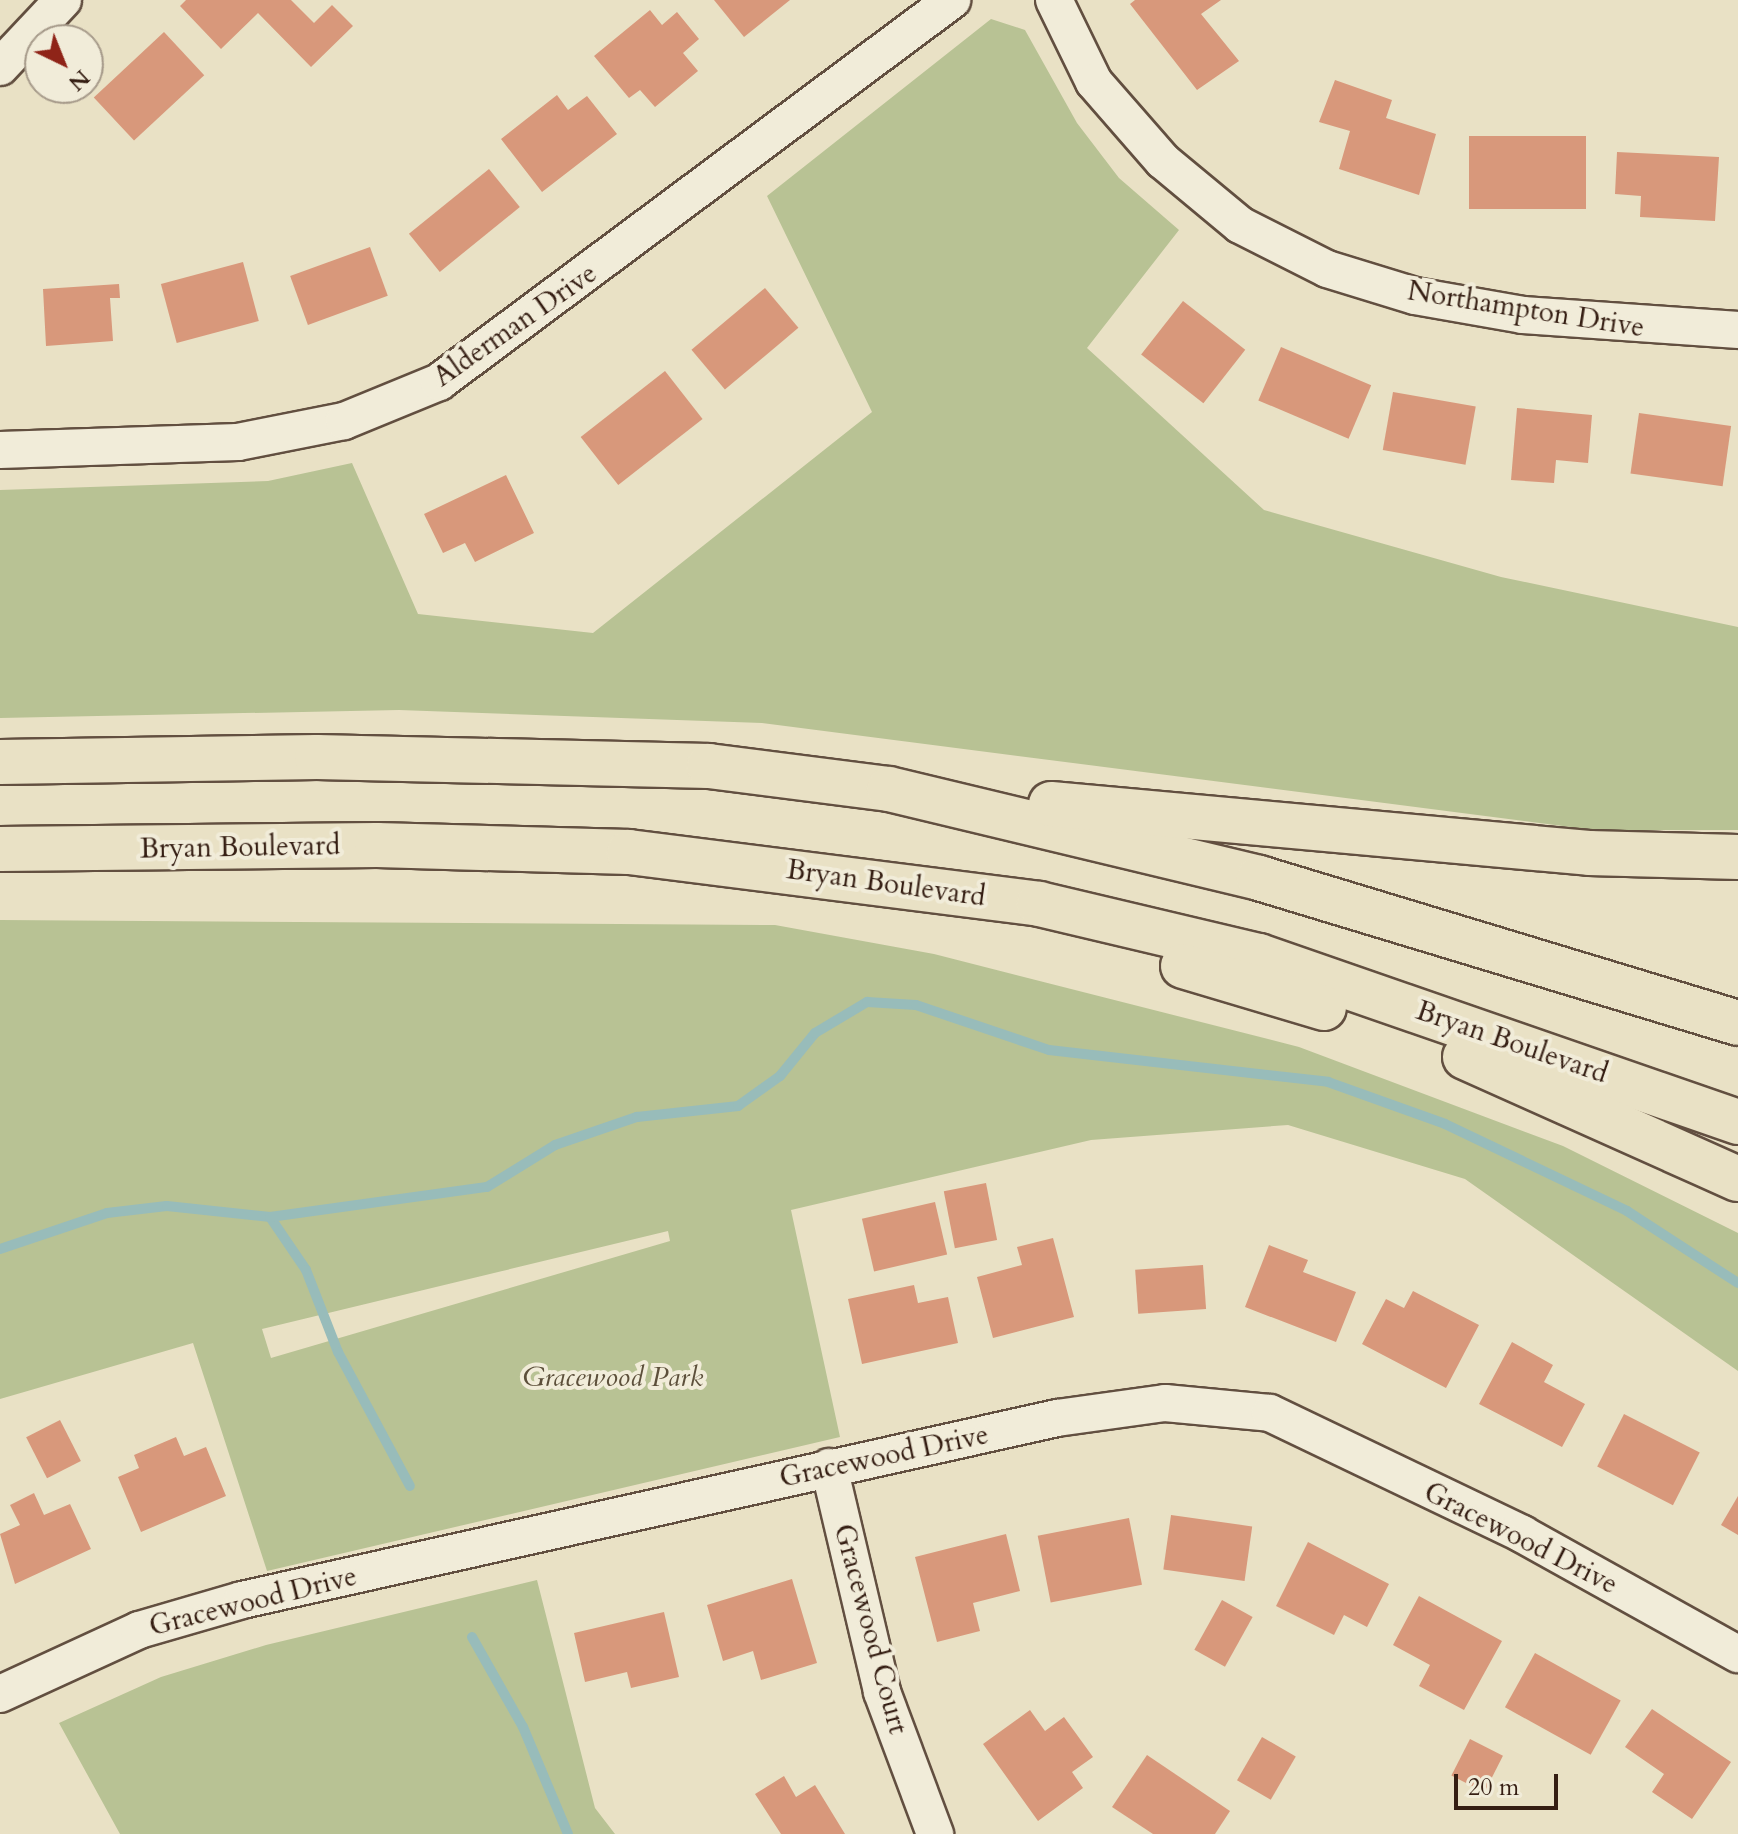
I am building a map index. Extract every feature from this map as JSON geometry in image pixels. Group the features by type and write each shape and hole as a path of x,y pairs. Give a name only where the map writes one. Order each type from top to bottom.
{"highway":[{"path":"0,762 317,757 709,766 889,789 1573,851 1738,857"},
{"path":"889,789 1259,878 1738,1023"},
{"name":"Bryan Boulevard","path":"0,849 377,845 629,852 1039,904 1259,956 1738,1122"},
{"path":"1039,904 1093,939 1516,1075 1738,1179"}],"street":[{"path":"0,67 63,0"},
{"name":"Alderman Drive","path":"0,450 238,442 344,421 439,382 952,0"},
{"name":"Northampton Drive","path":"1054,0 1094,82 1163,161 1240,225 1327,269 1415,296 1523,315 1738,330"},
{"name":"Gracewood Drive","path":"0,1694 139,1630 242,1600 1057,1418 1165,1403 1270,1413 1522,1534 1738,1654"},
{"name":"Gracewood Court","path":"829,1467 882,1692 935,1834"}],"green space":[{"path":"991,19 1025,30 1077,123 1119,178 1179,230 1087,348 1264,510 1501,577 1738,627 1738,830 1594,830 762,723 399,710 0,718 0,490 268,481 352,463 418,614 593,633 872,412 767,196"},
{"name":"Gracewood Park","path":"0,920 775,925 934,954 1299,1047 1563,1146 1738,1233 1738,1371 1465,1179 1288,1125 1091,1140 791,1210 840,1437 267,1571 193,1343 0,1399","holes":["668,1231 670,1241 271,1358 262,1329"]},
{"path":"537,1580 595,1808 615,1834 120,1834 59,1723 161,1677 266,1645"}],"building":[{"path":"186,0 291,0 314,23 332,5 353,26 311,67 258,13 221,49 180,6"},
{"path":"714,0 790,0 744,37"},
{"path":"1135,0 1221,0 1201,14 1239,61 1197,90 1130,4"},
{"path":"650,10 662,25 677,12 699,39 683,53 698,71 655,107 640,90 629,98 594,56"},
{"path":"164,32 204,75 134,141 100,104 104,104 104,88"},
{"path":"1335,80 1392,100 1386,118 1436,134 1419,195 1339,169 1350,131 1319,122"},
{"path":"557,95 568,110 587,96 617,134 542,192 501,139"},
{"path":"1469,136 1586,136 1586,209 1469,209"},
{"path":"1617,152 1719,157 1715,221 1640,217 1641,196 1615,194"},
{"path":"489,169 520,207 440,272 409,234"},
{"path":"370,247 388,296 308,325 290,276"},
{"path":"243,262 259,321 177,343 161,284"},
{"path":"119,284 120,298 110,298 113,341 46,346 43,289"},
{"path":"765,288 798,328 725,390 691,350"},
{"path":"1183,301 1245,350 1203,403 1141,355"},
{"path":"1281,347 1371,385 1349,439 1258,400"},
{"path":"665,371 703,419 618,485 581,437"},
{"path":"1393,392 1476,407 1465,465 1383,450"},
{"path":"1517,408 1592,415 1588,463 1556,460 1554,483 1511,480"},
{"path":"1639,413 1731,426 1723,486 1631,473"},
{"path":"506,475 534,533 475,562 465,543 443,553 424,514"},
{"path":"986,1183 997,1240 955,1248 944,1191"},
{"path":"935,1202 947,1255 874,1271 862,1219"},
{"path":"1053,1238 1074,1317 993,1338 977,1277 1022,1265 1017,1247"},
{"path":"1269,1245 1308,1260 1303,1272 1356,1292 1336,1342 1245,1307"},
{"path":"1203,1265 1206,1309 1138,1314 1135,1270"},
{"path":"914,1285 918,1303 948,1297 958,1343 862,1364 848,1299"},
{"path":"1413,1291 1479,1325 1446,1388 1362,1344 1386,1299 1404,1308"},
{"path":"1512,1342 1553,1365 1544,1382 1585,1404 1562,1447 1479,1404"},
{"path":"1624,1414 1700,1453 1673,1505 1597,1467"},
{"path":"60,1420 81,1461 47,1478 26,1437"},
{"path":"176,1437 184,1456 206,1447 226,1496 141,1532 118,1477 139,1468 134,1455"},
{"path":"34,1493 44,1515 70,1504 91,1549 15,1584 0,1534 20,1525 10,1505"},
{"path":"1738,1496 1738,1535 1721,1525"},
{"path":"1171,1515 1252,1526 1245,1581 1163,1569"},
{"path":"1129,1518 1142,1585 1051,1602 1038,1536"},
{"path":"1006,1534 1020,1591 973,1603 980,1631 937,1642 915,1557"},
{"path":"1308,1542 1389,1584 1367,1627 1344,1615 1334,1635 1276,1606"},
{"path":"792,1579 817,1663 761,1680 753,1651 723,1661 707,1605"},
{"path":"1419,1596 1502,1641 1464,1710 1419,1686 1430,1665 1393,1645"},
{"path":"1222,1600 1253,1617 1225,1667 1194,1650"},
{"path":"664,1612 679,1677 631,1688 627,1672 585,1682 574,1633"},
{"path":"1535,1653 1621,1701 1591,1755 1505,1707"},
{"path":"1652,1709 1731,1762 1692,1819 1652,1792 1664,1774 1625,1747"},
{"path":"1030,1710 1045,1731 1064,1717 1093,1757 1072,1772 1083,1788 1038,1821 983,1744"},
{"path":"1262,1737 1296,1756 1271,1800 1237,1780"},
{"path":"1470,1739 1503,1756 1484,1792 1451,1776"},
{"path":"1147,1755 1230,1811 1215,1834 1153,1834 1112,1807"},
{"path":"784,1776 796,1797 815,1785 845,1834 781,1834 755,1794"}],"waterway":[{"path":"0,1249 107,1213 167,1206 270,1217 487,1187 555,1145 637,1117 738,1106 780,1076 815,1033 867,1002 916,1005 1049,1050 1328,1082 1445,1124 1627,1211 1738,1283"},
{"path":"270,1217 306,1270 338,1352 410,1486"},
{"path":"472,1637 523,1727 568,1834"}]}
